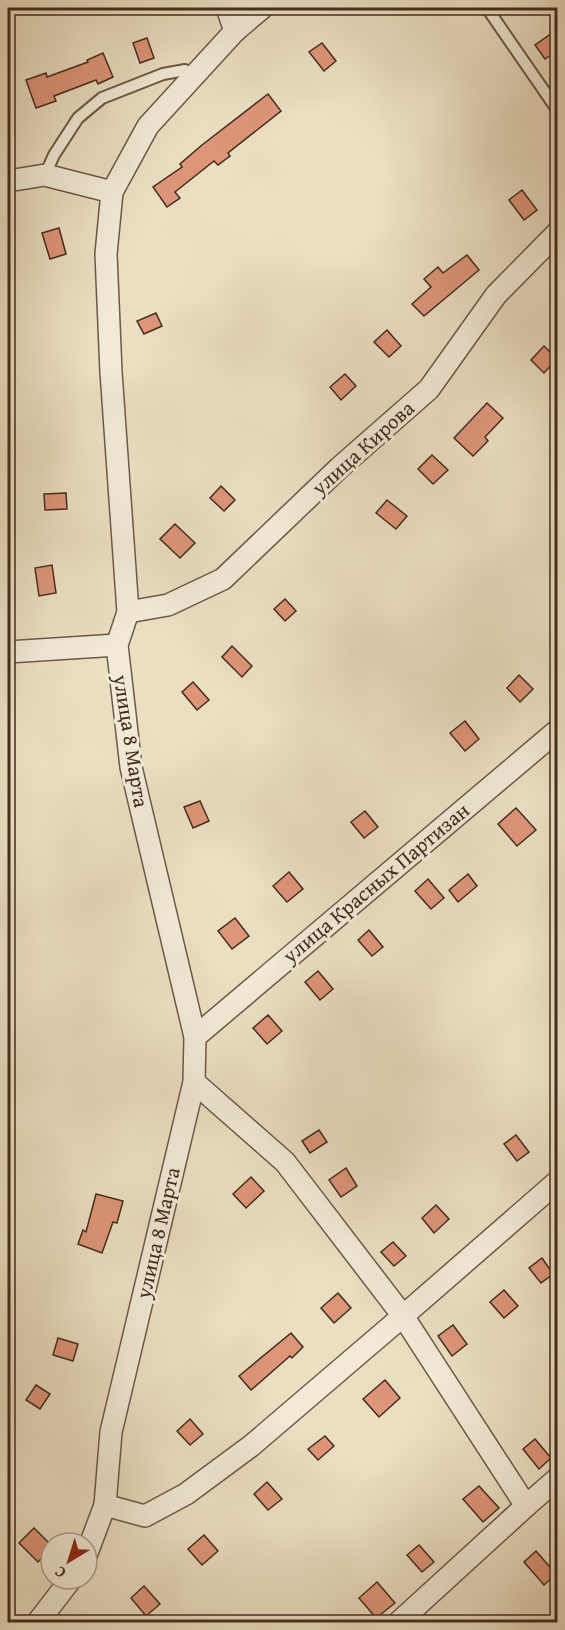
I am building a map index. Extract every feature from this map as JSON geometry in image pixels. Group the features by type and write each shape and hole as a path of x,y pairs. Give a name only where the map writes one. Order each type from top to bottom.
{"street":[{"path":"227,8 235,31"},
{"name":"улица 8 Марта","path":"95,1531 105,1505 111,1432 194,1082 195,1037 131,767 117,645 128,612 109,336 106,254 112,192 148,126 235,31 262,8"},
{"path":"8,182 45,175 112,192"},
{"name":"улица Кирова","path":"128,612 168,605 223,579 339,468 429,389 496,296 558,232"},
{"path":"8,652 117,645"},
{"name":"улица Красных Партизан","path":"195,1037 558,730"},
{"path":"194,1082 285,1162 403,1316 526,1506"},
{"path":"105,1505 145,1516 186,1494 251,1446 548,1194 558,1181"},
{"path":"399,1623 558,1478"},
{"path":"38,1623 62,1591"}],"lane":[{"path":"487,8 558,111"},
{"path":"45,175 54,155 78,117 102,98 163,74 185,70 195,75"}],"building":[{"path":"558,29 558,50 545,59 535,45"},
{"path":"147,38 154,58 140,63 133,43"},
{"path":"322,43 336,61 324,71 309,52"},
{"path":"103,53 113,77 98,84 96,80 54,96 56,101 36,108 26,80 46,73 47,77 88,62 87,60"},
{"path":"268,94 281,111 228,153 230,156 218,165 214,161 175,192 180,198 167,207 153,187 182,167 180,164 202,145"},
{"path":"522,190 537,210 524,220 509,200"},
{"path":"59,228 66,254 50,259 42,233"},
{"path":"467,255 479,270 424,316 412,304 431,287 424,279 438,267 443,273"},
{"path":"156,313 162,326 144,334 137,321"},
{"path":"387,330 401,346 389,357 374,342"},
{"path":"544,346 557,359 544,373 531,360"},
{"path":"345,374 356,386 341,400 330,387"},
{"path":"487,403 503,418 485,437 488,441 473,456 454,438"},
{"path":"432,455 448,470 433,484 418,469"},
{"path":"221,486 235,500 224,511 210,498"},
{"path":"66,493 67,509 45,510 44,494"},
{"path":"387,500 407,516 396,529 376,513"},
{"path":"175,524 195,543 180,558 160,539"},
{"path":"52,565 56,593 39,596 35,568"},
{"path":"285,599 296,611 285,621 274,609"},
{"path":"232,646 252,666 242,677 222,657"},
{"path":"519,675 533,689 520,702 507,688"},
{"path":"193,682 209,700 197,710 182,692"},
{"path":"465,721 479,739 465,751 450,733"},
{"path":"200,801 209,821 193,828 184,807"},
{"path":"516,808 536,830 517,846 498,824"},
{"path":"365,811 378,827 364,838 351,822"},
{"path":"289,872 303,889 287,902 273,886"},
{"path":"468,874 477,886 458,902 449,890"},
{"path":"428,879 444,898 431,909 415,891"},
{"path":"235,918 249,936 232,949 218,931"},
{"path":"369,930 383,947 372,956 358,940"},
{"path":"318,971 333,989 320,1000 305,982"},
{"path":"268,1015 282,1031 267,1044 253,1028"},
{"path":"319,1130 327,1142 310,1153 302,1141"},
{"path":"516,1135 529,1152 517,1161 504,1144"},
{"path":"346,1168 357,1186 341,1197 329,1180"},
{"path":"251,1177 264,1191 246,1208 233,1194"},
{"path":"96,1194 123,1201 117,1223 113,1222 102,1253 78,1244 83,1230 86,1232"},
{"path":"436,1205 449,1219 434,1233 422,1218"},
{"path":"393,1242 406,1256 394,1266 381,1252"},
{"path":"542,1258 553,1274 541,1283 529,1268"},
{"path":"504,1290 518,1306 504,1318 490,1302"},
{"path":"338,1293 351,1308 334,1323 321,1308"},
{"path":"453,1325 467,1344 452,1356 438,1336"},
{"path":"291,1333 303,1347 251,1390 239,1376"},
{"path":"58,1338 78,1344 73,1361 53,1355"},
{"path":"385,1380 400,1398 379,1417 363,1399"},
{"path":"36,1385 50,1394 40,1409 26,1400"},
{"path":"190,1419 203,1434 190,1445 177,1431"},
{"path":"325,1436 334,1446 318,1460 308,1449"},
{"path":"535,1439 551,1458 539,1469 523,1449"},
{"path":"267,1482 282,1499 268,1510 254,1494"},
{"path":"479,1486 499,1508 483,1522 463,1499"},
{"path":"34,1528 39,1533 39,1561 38,1562 19,1543"},
{"path":"204,1535 218,1551 202,1565 188,1549"},
{"path":"419,1545 434,1562 422,1572 407,1555"},
{"path":"536,1551 556,1574 544,1585 524,1562"},
{"path":"377,1582 395,1603 376,1618 359,1598"},
{"path":"144,1586 160,1604 146,1616 131,1598"}]}
